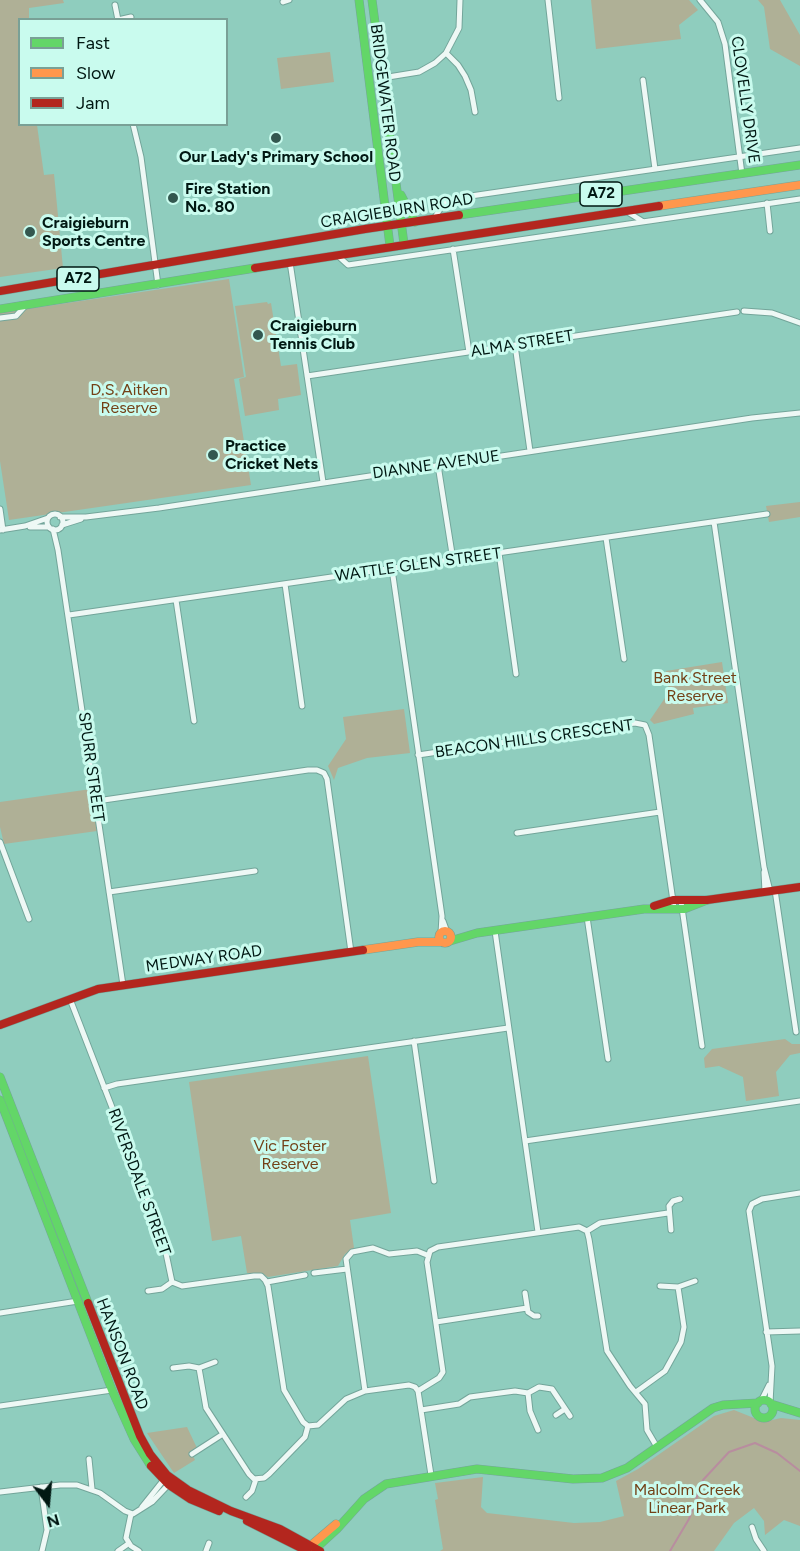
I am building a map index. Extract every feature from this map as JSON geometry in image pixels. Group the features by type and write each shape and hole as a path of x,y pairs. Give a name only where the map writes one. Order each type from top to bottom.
{"street":[{"name":"BRIDGEWATER ROAD","path":"359,0 390,246"},
{"name":"BRIDGEWATER ROAD","path":"372,0 404,243"},
{"path":"369,80 419,72 435,63 454,41 459,28 460,0"},
{"path":"548,0 559,98"},
{"name":"CLOVELLY DRIVE","path":"700,0 718,22 723,35 742,174"},
{"path":"115,5 118,18"},
{"path":"127,18 131,17"},
{"path":"446,53 465,76 471,90 475,112"},
{"path":"643,80 655,169"},
{"path":"133,126 141,157 154,252 159,264 158,285"},
{"path":"434,219 443,204 457,198 800,148"},
{"name":"CRAIGIEBURN ROAD","path":"0,291 387,226 800,165"},
{"path":"381,177 394,175 402,201 416,222"},
{"name":"CRAIGIEBURN ROAD","path":"0,309 404,243 800,185"},
{"name":"CRAIGIEBURN ROAD","path":"337,255 348,265 800,199"},
{"path":"767,203 770,231"},
{"path":"625,211 642,221"},
{"path":"453,249 469,352"},
{"path":"290,262 323,482"},
{"name":"CRAIGIEBURN ROAD","path":"0,318 16,316 25,306"},
{"name":"ALMA STREET","path":"307,376 741,311 772,313 800,323"},
{"path":"515,345 530,451"},
{"name":"DIANNE AVENUE","path":"26,526 56,528 86,518 800,413"},
{"name":"DIANNE AVENUE","path":"787,414 800,418"},
{"path":"438,465 453,560"},
{"path":"0,509 2,530"},
{"name":"DIANNE AVENUE","path":"2,530 26,526 54,514 60,517 86,518"},
{"name":"WATTLE GLEN STREET","path":"69,615 767,514"},
{"path":"56,528 60,517"},
{"path":"48,518 56,528"},
{"path":"714,522 764,867 796,1032"},
{"name":"SPURR STREET","path":"56,528 123,985"},
{"path":"606,538 624,659"},
{"path":"499,553 516,674"},
{"path":"392,569 445,936"},
{"path":"285,584 302,706"},
{"path":"176,600 194,721"},
{"name":"BEACON HILLS CRESCENT","path":"418,754 635,723 647,728 702,1046"},
{"path":"97,801 308,770 324,773 327,779 351,952"},
{"path":"517,833 660,812"},
{"path":"0,842 29,919"},
{"path":"109,892 255,870"},
{"name":"MEDWAY ROAD","path":"0,1025 98,989 418,942 445,936 495,931 800,887"},
{"path":"587,918 608,1059"},
{"path":"495,931 538,1232"},
{"name":"RIVERSDALE STREET","path":"70,999 163,1239 172,1282"},
{"path":"104,1088 117,1084 508,1028"},
{"path":"414,1041 435,1181"},
{"name":"HANSON ROAD","path":"0,1077 82,1300 112,1390 139,1448 152,1468 215,1504 280,1529 312,1550"},
{"name":"HANSON ROAD","path":"0,1100 144,1445 168,1479"},
{"path":"525,1141 800,1101"},
{"path":"769,1416 773,1409 770,1381 772,1366 750,1222 750,1208 754,1202 762,1199 800,1193"},
{"path":"671,1230 668,1213 671,1203 680,1199"},
{"path":"586,1231 600,1223 668,1213"},
{"path":"418,1391 439,1378 443,1372 428,1255 433,1249 576,1226 586,1231"},
{"path":"586,1231 605,1347 611,1359 646,1407 648,1434 657,1447"},
{"path":"365,1391 346,1258 355,1251 377,1248 389,1254 417,1251 428,1255"},
{"path":"314,1273 346,1269"},
{"path":"148,1291 162,1289 172,1282 182,1287 258,1276 267,1282 305,1275"},
{"path":"660,1286 678,1287 695,1281"},
{"path":"267,1282 284,1390 303,1422 309,1426 318,1425 346,1399 365,1391 409,1385 415,1387 422,1410 431,1475"},
{"path":"636,1392 665,1371 681,1341 684,1327 678,1287"},
{"path":"525,1293 530,1314 538,1316"},
{"path":"0,1313 82,1300"},
{"path":"436,1322 527,1308"},
{"path":"766,1332 800,1331"},
{"path":"173,1368 189,1366 199,1368 214,1362"},
{"path":"199,1368 206,1408 249,1474 256,1479"},
{"path":"757,1415 755,1407 770,1381"},
{"path":"422,1410 459,1404 470,1397 515,1391 528,1394 539,1388 548,1388 554,1392 570,1416"},
{"path":"0,1407 121,1389"},
{"path":"528,1394 530,1411 538,1430"},
{"path":"312,1550 328,1538 364,1498 394,1481 486,1469 573,1479 593,1479 620,1471 713,1408 759,1402 799,1413"},
{"path":"734,1405 762,1418 799,1413"},
{"path":"556,1415 565,1408"},
{"path":"256,1479 267,1475 303,1440 309,1426"},
{"path":"192,1454 223,1434"},
{"path":"89,1460 92,1489"},
{"path":"131,1514 152,1502 168,1479"},
{"path":"246,1497 252,1491 256,1479"},
{"path":"0,1492 67,1485 92,1489 108,1497 131,1514"},
{"path":"41,1487 47,1530 42,1551"},
{"path":"131,1514 126,1536 128,1544 139,1551"},
{"path":"312,1550 327,1530 345,1518"},
{"path":"752,1527 764,1551"},
{"path":"326,1551 328,1538"},
{"path":"206,1551 209,1543"},
{"path":"118,1551 128,1544"}],"green space":[{"path":"0,0 63,0 64,3 29,8 29,18 18,18 18,126 37,126 44,175 54,174 63,268 0,277"},
{"path":"591,0 689,0 698,10 679,25 681,39 596,49"},
{"path":"758,0 780,0 800,35 800,66 770,49 764,7"},
{"path":"330,52 334,82 281,89 277,58"},
{"name":"D.S. Aitken Reserve","path":"229,279 244,377 234,379 251,485 9,520 0,461 0,313"},
{"name":"Craigieburn Tennis Club","path":"271,303 281,366 297,364 301,395 278,399 279,410 245,416 239,379 246,377 235,306"},
{"path":"800,502 800,517 769,522 766,506"},
{"name":"Bank Street Reserve","path":"722,662 728,703 693,708 694,714 654,724 650,720 669,692 666,671"},
{"path":"404,709 410,753 367,758 338,768 334,780 328,766 346,739 343,717"},
{"path":"91,789 97,831 4,844 0,827 0,802"},
{"path":"785,1039 792,1044 800,1044 800,1053 790,1055 776,1072 779,1096 746,1101 743,1077 719,1066 705,1068 704,1058 712,1049"},
{"name":"Vic Foster Reserve","path":"368,1056 391,1213 350,1220 354,1248 345,1254 338,1266 268,1277 261,1273 247,1273 241,1236 212,1241 189,1082"},
{"name":"Malcolm Creek Linear Park","path":"734,1410 764,1422 781,1418 800,1420 800,1526 784,1520 765,1535 764,1521 754,1508 734,1523 714,1551 440,1551 443,1549 435,1500 438,1499 435,1483 483,1477 481,1507 487,1513 574,1523 600,1522 624,1516 616,1481 638,1469 714,1416"},
{"path":"187,1427 197,1448 191,1452 195,1460 174,1473 147,1433"}],"waterway":[{"path":"670,1551 689,1519 703,1480 729,1452 755,1443 777,1453 800,1471"}],"traffic: fast":[{"path":"359,0 390,246"},
{"path":"372,0 404,244"},
{"path":"459,215 800,165"},
{"path":"401,195 415,222"},
{"path":"0,309 255,268"},
{"path":"450,941 477,933 644,909 684,909 707,900"},
{"path":"0,1077 88,1303"},
{"path":"0,1100 112,1390 134,1439 151,1466"},
{"path":"764,1400 770,1403 773,1409 770,1415 764,1418 758,1415 755,1409 758,1403 764,1400"},
{"path":"314,1550 364,1499 386,1484 477,1469 573,1479 602,1478 627,1468 713,1408 723,1405 758,1403"},
{"path":"771,1404 800,1413"}],"traffic: slow":[{"path":"659,206 800,185"},
{"path":"447,931 451,937 447,943 443,943 439,935 447,931"},
{"path":"363,950 418,942 441,942"},
{"path":"309,1547 336,1524"}],"traffic: jam":[{"path":"255,268 659,206"},
{"path":"0,291 459,215"},
{"path":"654,906 673,900 707,900 800,887"},
{"path":"0,1025 98,989 363,950"},
{"path":"88,1303 140,1436 150,1454 167,1475 188,1490 231,1511 280,1529 320,1551"},
{"path":"151,1466 169,1485 190,1499 219,1511"},
{"path":"247,1521 307,1551"}],"place":[{"name":"Our Lady's Primary School","path":"276,138"},
{"name":"Fire Station No. 80","path":"173,198"},
{"name":"Craigieburn Sports Centre","path":"30,232"},
{"name":"Craigieburn Tennis Club","path":"258,335"},
{"name":"Practice Cricket Nets","path":"213,455"}]}
